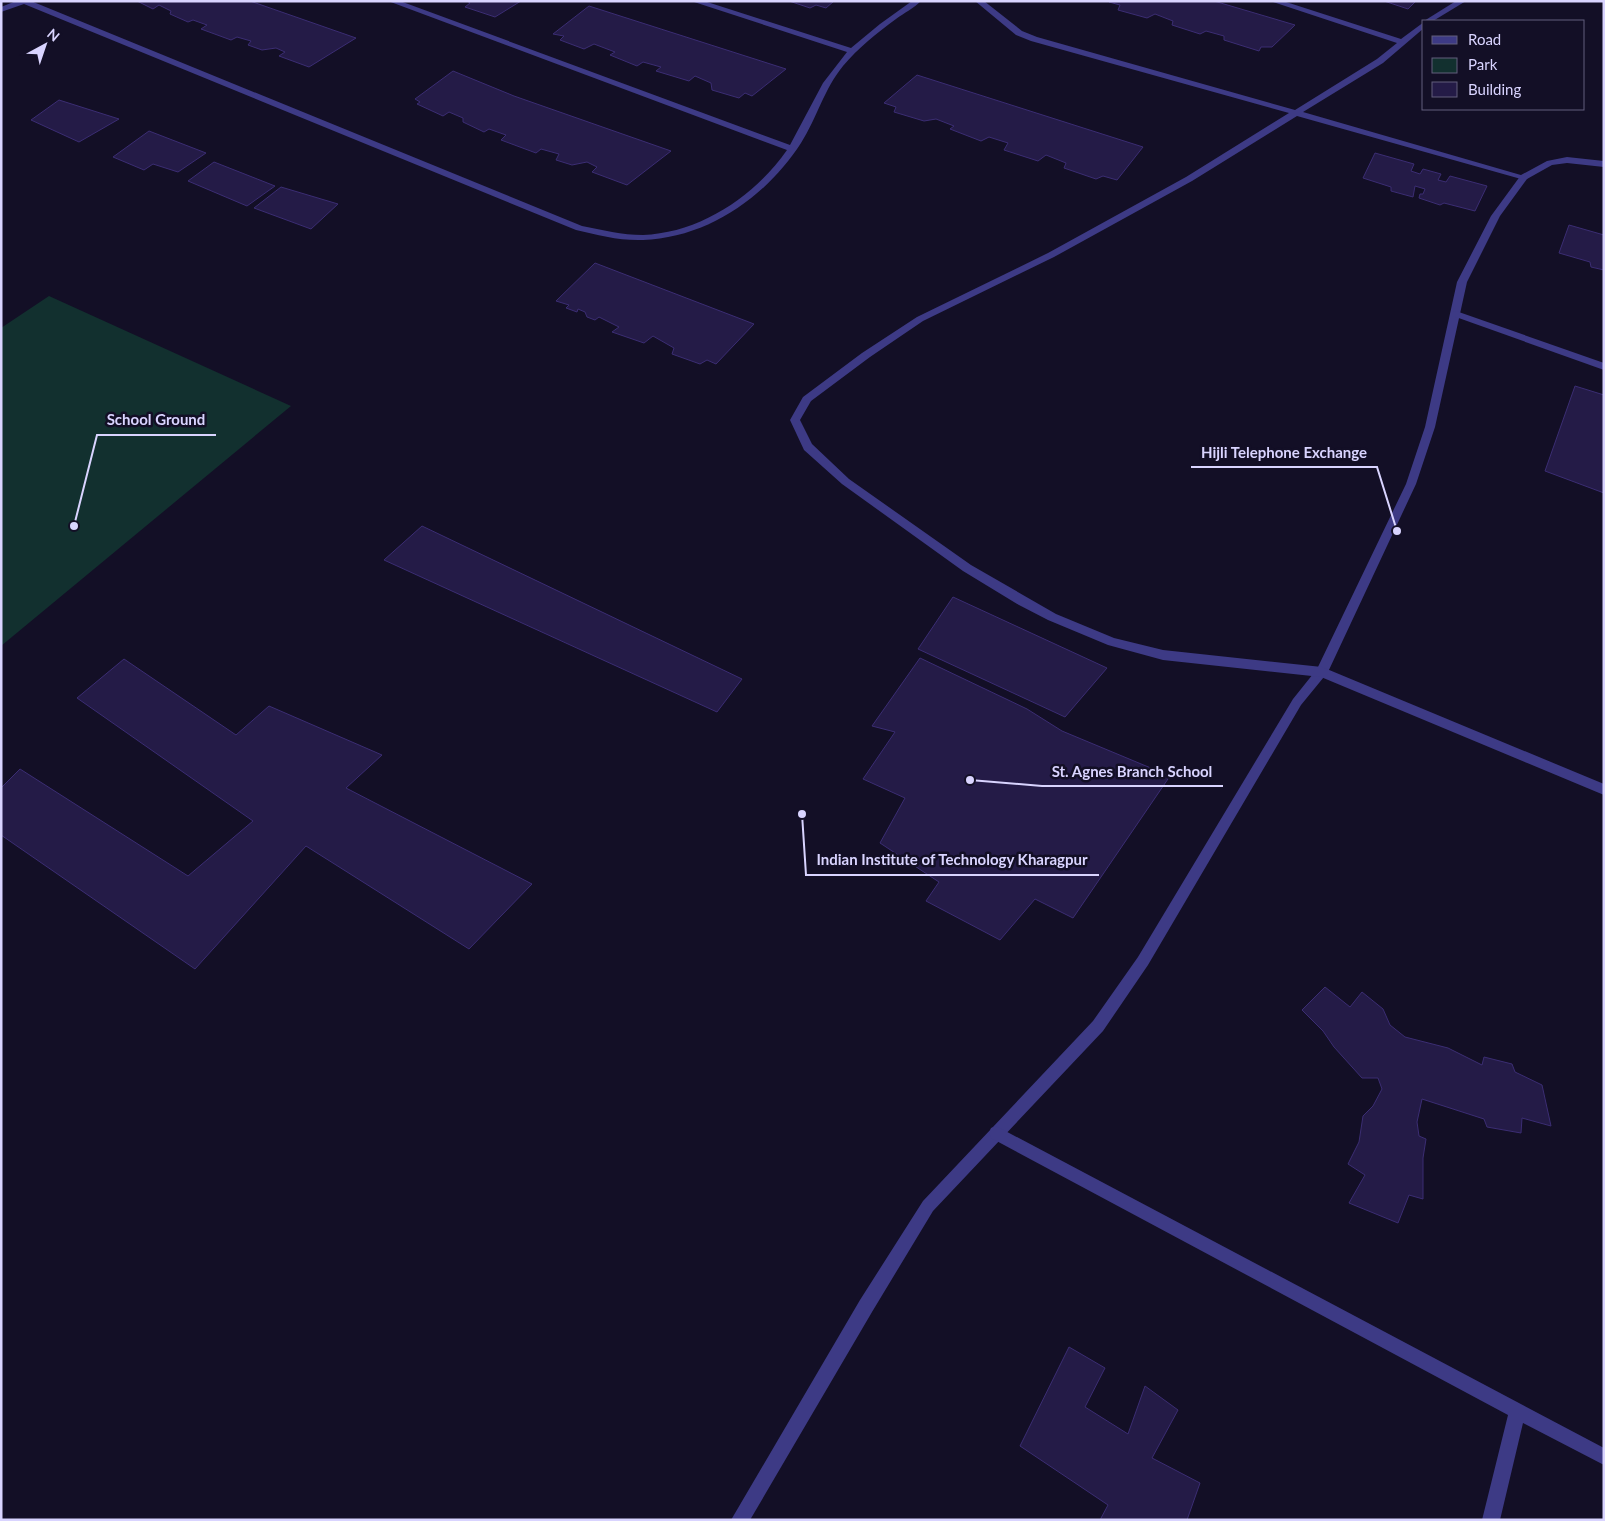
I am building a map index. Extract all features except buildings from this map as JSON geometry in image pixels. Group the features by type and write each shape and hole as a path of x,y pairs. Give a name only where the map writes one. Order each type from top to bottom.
{"street":[{"path":"1,10 24,1 579,228 611,235 650,237 689,229 723,215 749,196 776,172 792,149 832,75 852,51 873,33 918,1"},
{"path":"392,1 792,149"},
{"path":"695,1 852,51"},
{"path":"979,1 1019,34 1034,39 1524,178"},
{"path":"1274,1 1402,42"},
{"path":"1430,20 1462,1"},
{"path":"1422,26 1380,61 1189,179 1051,255 920,319 866,355 807,399 795,420 807,445 833,471 960,564 1024,602 1067,624 1112,642 1180,658 1273,665 1322,672 1604,790"},
{"path":"740,1520 866,1306 928,1206 1098,1026 1143,961 1297,702 1322,672 1412,484 1430,427 1462,282 1496,216 1524,178 1550,163 1567,160 1604,164"},
{"path":"1456,314 1604,367"},
{"path":"996,1133 1604,1457"},
{"path":"1491,1520 1517,1411"}],"green space":[{"path":"49,296 291,406 1,646 1,328"}],"place":[{"name":"School Ground","path":"74,526"},
{"name":"Hijli Telephone Exchange","path":"1397,531"},
{"name":"St. Agnes Branch School","path":"970,780"},
{"name":"Indian Institute of Technology Kharagpur","path":"802,814"}]}
